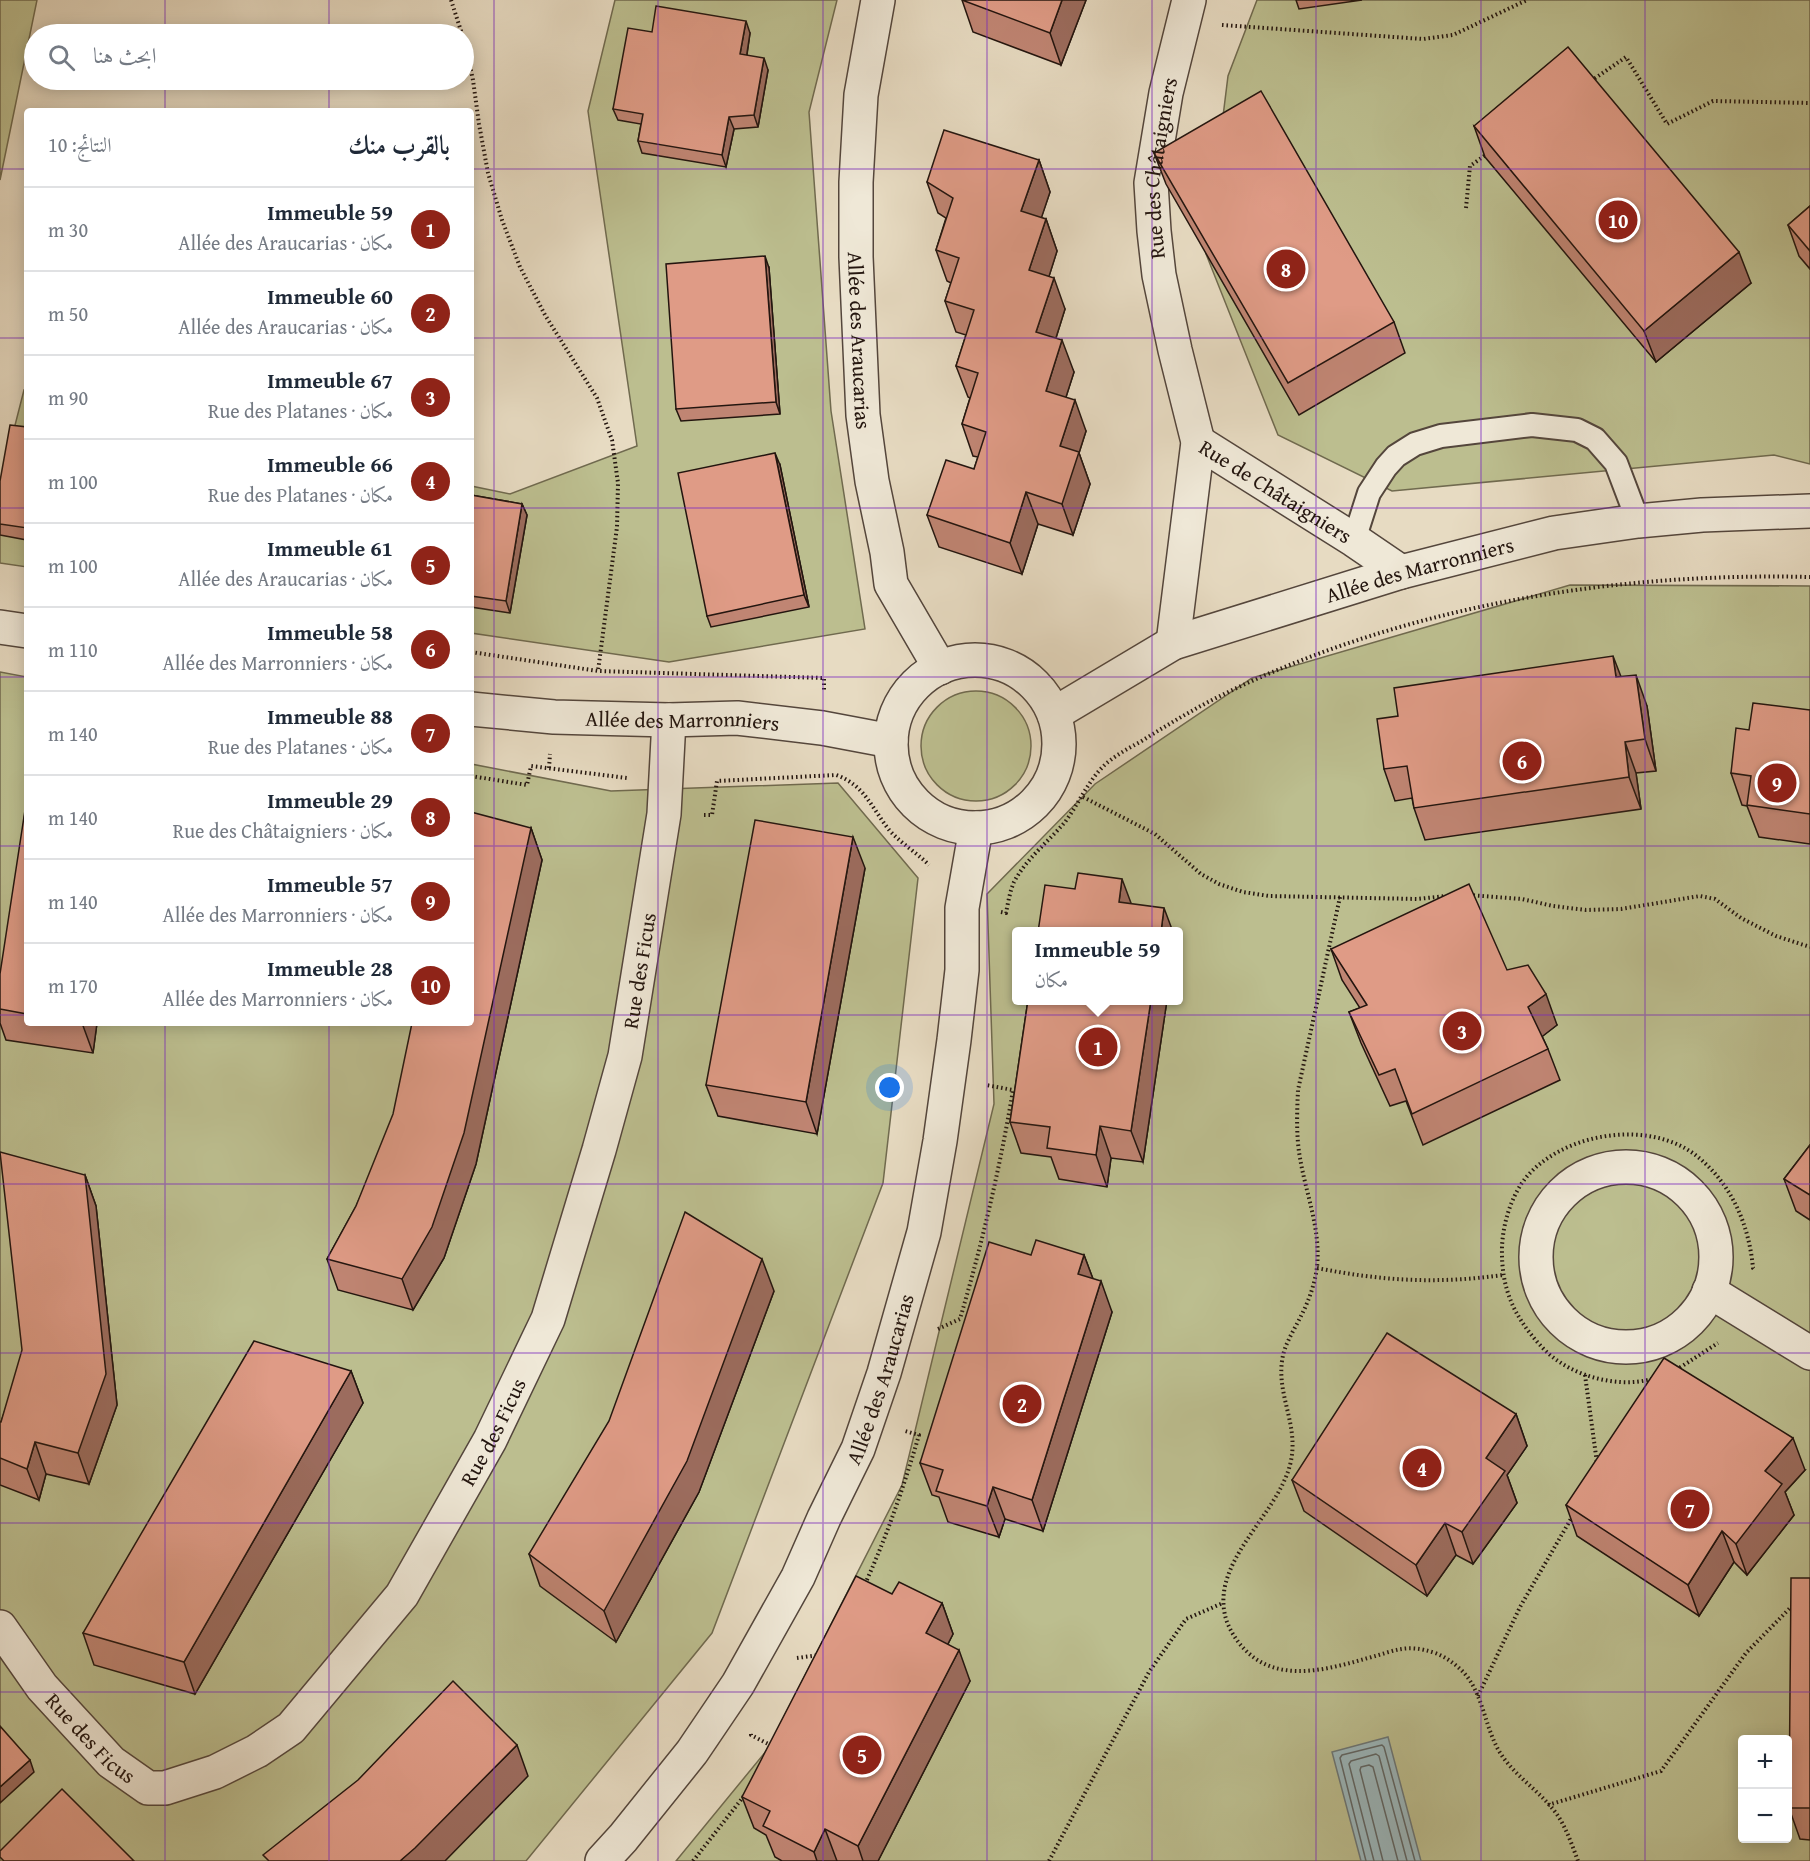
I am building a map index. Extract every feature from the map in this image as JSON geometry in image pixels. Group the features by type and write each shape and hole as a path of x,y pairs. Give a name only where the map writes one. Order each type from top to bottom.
{"street":[{"name":"Allée des Araucarias","path":"878,0 861,95 856,182 856,257 863,415 872,481 887,552 891,584 940,668"},
{"name":"Rue des Châtaigniers","path":"1186,11 1166,93 1151,183 1159,275 1198,442"},
{"name":"Rue de Châtaigniers","path":"1173,643 1198,442 1401,572"},
{"name":"Allée des Marronniers","path":"1054,714 1173,643 1401,572 1554,533 1702,515 1810,511"},
{"path":"0,627 24,631"},
{"path":"966,660 994,661 1007,666 1020,672 1040,690 1054,714 1059,743 1058,757 1048,785 1030,808 1018,816 991,826 961,827 932,817 920,808 901,785 894,763 891,741 893,723 910,690 924,677 940,668 966,660"},
{"name":"Allée des Marronniers","path":"474,709 554,717 669,720 737,718 822,728 891,741"},
{"name":"Rue des Ficus","path":"0,1627 42,1687 111,1762 148,1788 165,1788 225,1767 257,1751 291,1728 402,1594 490,1440 548,1319 626,1056 664,814 669,720"},
{"name":"Allée des Araucarias","path":"602,1861 692,1752 738,1684 798,1577 858,1449 884,1373 924,1232 954,1040 962,970 962,908 976,828"},
{"path":"1624,1167 1639,1168 1667,1176 1691,1195 1700,1206 1710,1226 1716,1262 1709,1291 1693,1316 1671,1335 1642,1345 1613,1346 1598,1343 1572,1329 1560,1319 1544,1295 1536,1266 1538,1237 1542,1222 1549,1209 1569,1187 1581,1178 1609,1168 1624,1167"},
{"path":"1709,1291 1810,1353"}],"lane":[{"path":"1354,540 1369,493 1396,456 1415,444 1441,436 1532,425 1577,430 1595,440 1616,464 1638,521"}],"path":[{"path":"451,0 459,24"},
{"path":"1186,11 1423,39 1453,35 1527,0"},
{"path":"1587,84 1626,57 1667,124 1713,101 1810,103"},
{"path":"474,87 488,173 502,220 520,267 545,315 597,398 612,440 618,483 616,527 598,671"},
{"path":"1466,208 1470,165 1490,152"},
{"path":"822,774 849,779 858,787 891,832 933,869 941,886 943,906 1006,913 1014,882 1067,820 1090,783 1108,762 1185,714 1247,683 1327,651 1413,624 1502,604 1584,589 1667,580 1750,576 1810,577"},
{"path":"1083,796 1155,834 1193,867 1219,884 1243,892 1269,896 1417,899 1449,896"},
{"path":"1459,896 1480,895 1522,899 1586,910 1621,909 1708,896 1741,918 1776,936 1810,947"},
{"path":"1340,897 1298,1089 1299,1155 1317,1239 1317,1268 1302,1316 1289,1337 1282,1361 1282,1387 1293,1446 1290,1465 1281,1489 1229,1569 1224,1586 1223,1603 1227,1621 1234,1637 1247,1653 1263,1664 1282,1671 1302,1672 1370,1658 1386,1651 1402,1648 1436,1653 1452,1662 1465,1674 1478,1696 1499,1752 1518,1777 1555,1813 1566,1830 1578,1861"},
{"path":"1657,1377 1628,1382 1586,1375 1564,1364 1544,1349 1528,1331 1515,1310 1503,1275 1503,1239 1508,1215 1517,1192 1531,1172 1551,1156 1573,1144 1598,1137 1624,1133 1650,1136 1674,1144 1697,1156 1717,1175 1733,1198 1744,1222 1751,1245 1753,1268 1758,1275"},
{"path":"1317,1268 1353,1276 1391,1280 1456,1280 1503,1275"},
{"path":"1674,1371 1724,1338"},
{"path":"1586,1375 1598,1463"},
{"path":"1478,1696 1520,1607 1575,1513"},
{"path":"1049,1861 1149,1672 1186,1619 1223,1603"},
{"path":"1548,1806 1661,1771 1746,1653 1796,1603"}],"green space":[{"path":"0,0 37,0 32,24 24,24 24,63 0,180"},
{"path":"615,0 837,0 809,112 831,411 865,629 669,662 474,633 474,487 510,494 637,446 588,111"},
{"path":"1257,0 1810,0 1810,464 1774,455 1392,491 1278,435 1206,254 1228,76"},
{"path":"24,390 24,567 0,563 0,484"},
{"path":"1570,585 1810,586 1810,1861 676,1861 767,1750 902,1485 994,1104 987,894 1095,784 1252,678"},
{"path":"0,672 24,676 24,1026 474,1026 474,765 611,791 838,783 918,878 883,1183 712,1633 526,1861 0,1861"},
{"path":"976,691 997,695 1015,707 1027,725 1031,746 1027,767 1015,785 997,797 976,801 955,797 937,785 925,767 921,746 925,725 937,707 955,695"}],"water":[{"path":"1388,1737 1421,1861 1361,1861 1332,1752"}],"building":[{"path":"962,0 1062,0 1050,33"},
{"path":"656,6 746,21 740,54 764,58 754,115 729,117 722,155 638,141 643,114 613,109 628,28 652,32"},
{"path":"1568,47 1739,252 1644,331 1474,126"},
{"path":"1261,91 1394,322 1288,383 1154,153"},
{"path":"944,130 1039,160 1021,211 1046,219 1029,270 1054,278 1036,332 1062,340 1046,391 1075,400 1060,446 1079,452 1062,504 1026,492 1010,543 927,515 946,460 974,469 986,432 962,424 978,373 956,366 974,310 945,301 959,258 936,250 953,198 927,182"},
{"path":"1810,206 1810,251 1788,225"},
{"path":"765,256 776,402 676,409 666,264"},
{"path":"10,425 24,427 24,528 0,524 0,481"},
{"path":"775,453 804,595 707,616 678,473"},
{"path":"474,496 522,504 506,601 474,596"},
{"path":"1613,656 1616,677 1636,675 1645,739 1625,742 1629,777 1414,808 1407,766 1384,769 1377,719 1398,716 1394,688"},
{"path":"1753,703 1810,710 1810,814 1747,805 1751,776 1731,773 1736,728 1749,730"},
{"path":"474,813 531,828 464,1133 432,1227 402,1279 327,1259 356,1206 393,1114 411,1026 474,1026"},
{"path":"24,817 24,1013 0,1009 0,974"},
{"path":"755,820 853,837 806,1102 706,1085"},
{"path":"1078,873 1122,879 1119,902 1164,908 1162,927 1039,927 1045,885 1075,889"},
{"path":"1469,884 1507,970 1528,965 1546,994 1528,1007 1548,1049 1412,1114 1395,1069 1379,1075 1349,1012 1367,1005 1331,949"},
{"path":"1027,1005 1150,1005 1131,1131 1100,1126 1096,1155 1047,1148 1050,1127 1010,1122"},
{"path":"1810,1145 1810,1195 1784,1179"},
{"path":"0,1152 85,1175 106,1374 78,1453 35,1442 27,1469 0,1458 0,1422 22,1350"},
{"path":"685,1212 762,1259 687,1461 604,1611 529,1554 609,1421"},
{"path":"1036,1240 1084,1255 1078,1274 1101,1281 1032,1500 993,1487 987,1506 936,1491 943,1470 920,1463 989,1242 1031,1255"},
{"path":"1387,1333 1516,1414 1486,1458 1505,1471 1462,1532 1445,1523 1416,1565 1292,1480"},
{"path":"254,1341 351,1371 184,1662 83,1633"},
{"path":"1664,1358 1793,1438 1765,1471 1782,1484 1736,1544 1722,1531 1688,1585 1566,1505"},
{"path":"856,1576 892,1594 899,1582 942,1603 926,1633 959,1650 858,1846 825,1829 814,1852 763,1826 770,1811 742,1797"},
{"path":"1791,1578 1810,1578 1810,1808 1792,1808 1792,1735 1790,1735"},
{"path":"453,1681 517,1745 415,1848 400,1861 269,1861 263,1855 358,1780"},
{"path":"0,1726 30,1760 0,1787"},
{"path":"62,1789 134,1861 4,1861 0,1857 0,1851"}],"place":[{"name":"Immeuble 28","path":"1618,220"},
{"name":"Immeuble 29","path":"1286,269"},
{"name":"Immeuble 58","path":"1522,761"},
{"name":"Immeuble 57","path":"1777,783"},
{"name":"Immeuble 67","path":"1462,1031"},
{"name":"Immeuble 59","path":"1098,1047"},
{"name":"Immeuble 60","path":"1022,1404"},
{"name":"Immeuble 66","path":"1422,1468"},
{"name":"Immeuble 88","path":"1690,1509"},
{"name":"Immeuble 61","path":"862,1755"}]}
